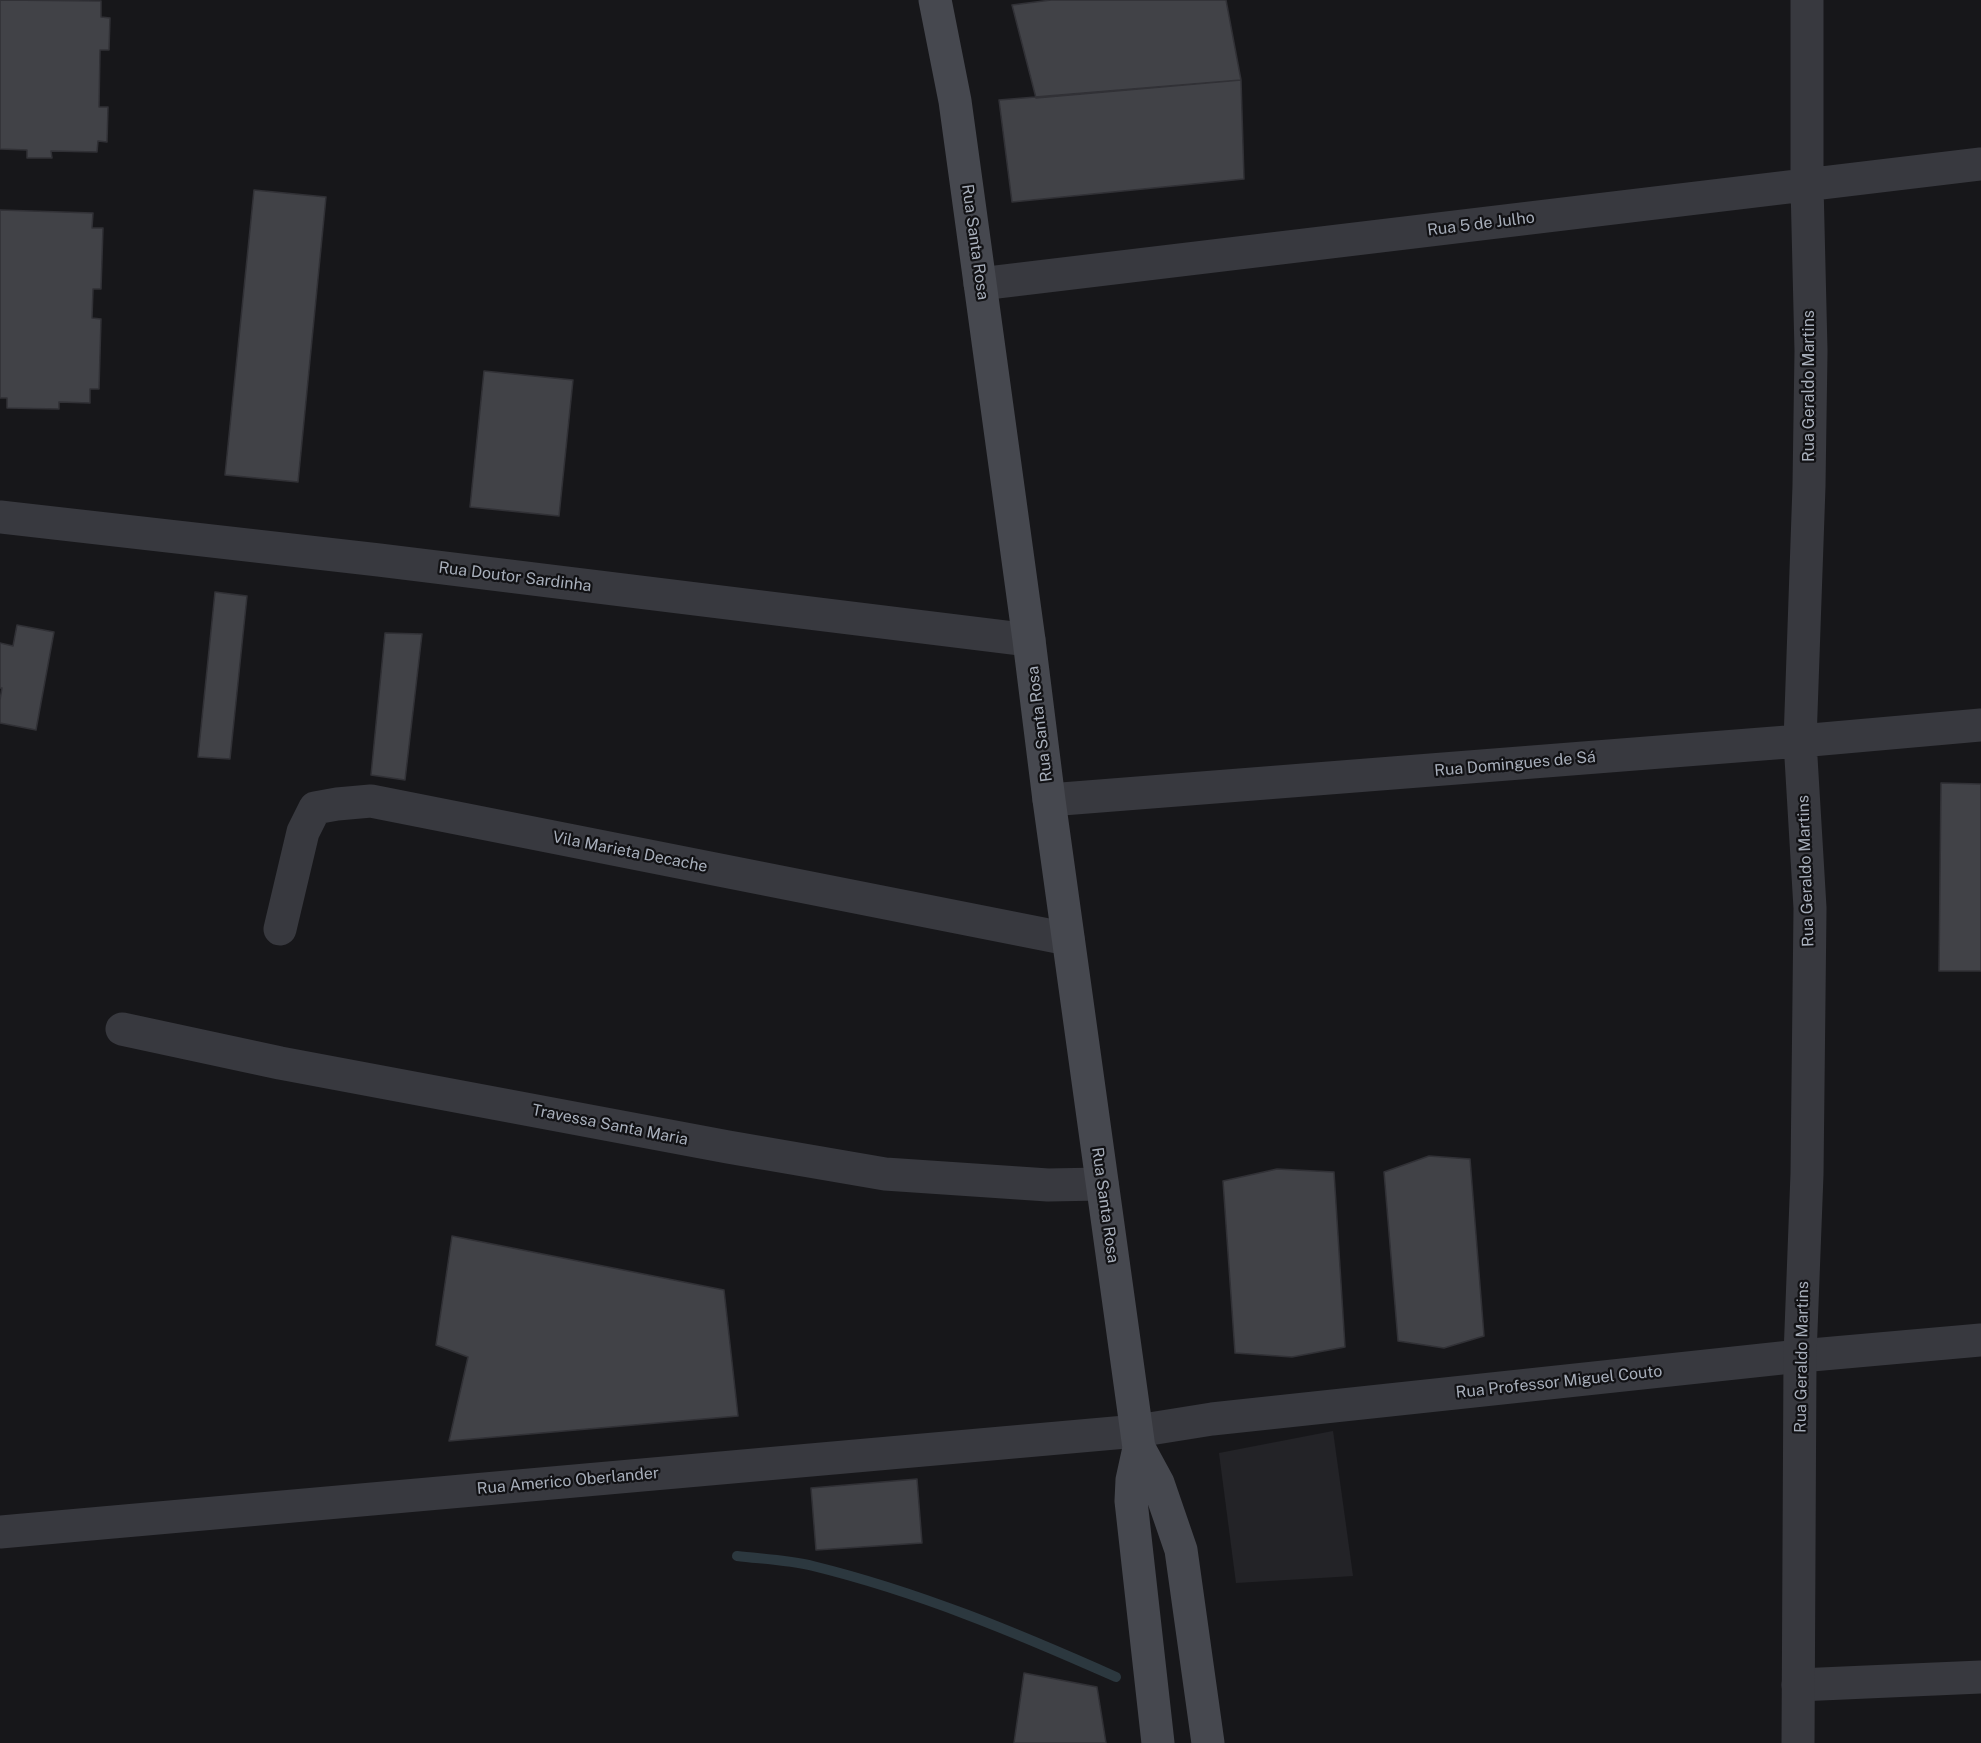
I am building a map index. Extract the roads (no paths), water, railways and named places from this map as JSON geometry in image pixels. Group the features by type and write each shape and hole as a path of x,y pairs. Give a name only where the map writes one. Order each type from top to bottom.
{"main road":[{"name":"Rua Santa Rosa","path":"935,0 955,101 1138,1440 1131,1501 1158,1743"},
{"name":"Rua Santa Rosa","path":"1138,1440 1158,1483 1181,1550 1208,1743"}],"street":[{"name":"Rua Geraldo Martins","path":"1797,1743 1800,1356 1807,1174 1810,908 1800,741 1809,486 1811,351 1807,185 1807,0"},
{"name":"Rua 5 de Julho","path":"980,284 1981,164"},
{"name":"Rua Doutor Sardinha","path":"0,518 391,562 1029,640"},
{"name":"Rua Domingues de Sá","path":"1049,800 1981,725"},
{"name":"Vila Marieta Decache","path":"280,929 303,832 315,808 371,801 1068,939"},
{"name":"Travessa Santa Maria","path":"122,1029 291,1065 728,1148 885,1174 1048,1185 1102,1184"},
{"name":"Rua Professor Miguel Couto","path":"1138,1440 1212,1419 1800,1356 1981,1340"},
{"name":"Rua Americo Oberlander","path":"0,1532 1138,1440"},
{"path":"1798,1685 1981,1677"}],"waterway":[{"path":"737,1556 804,1564 891,1588 1005,1629 1116,1677"}]}
